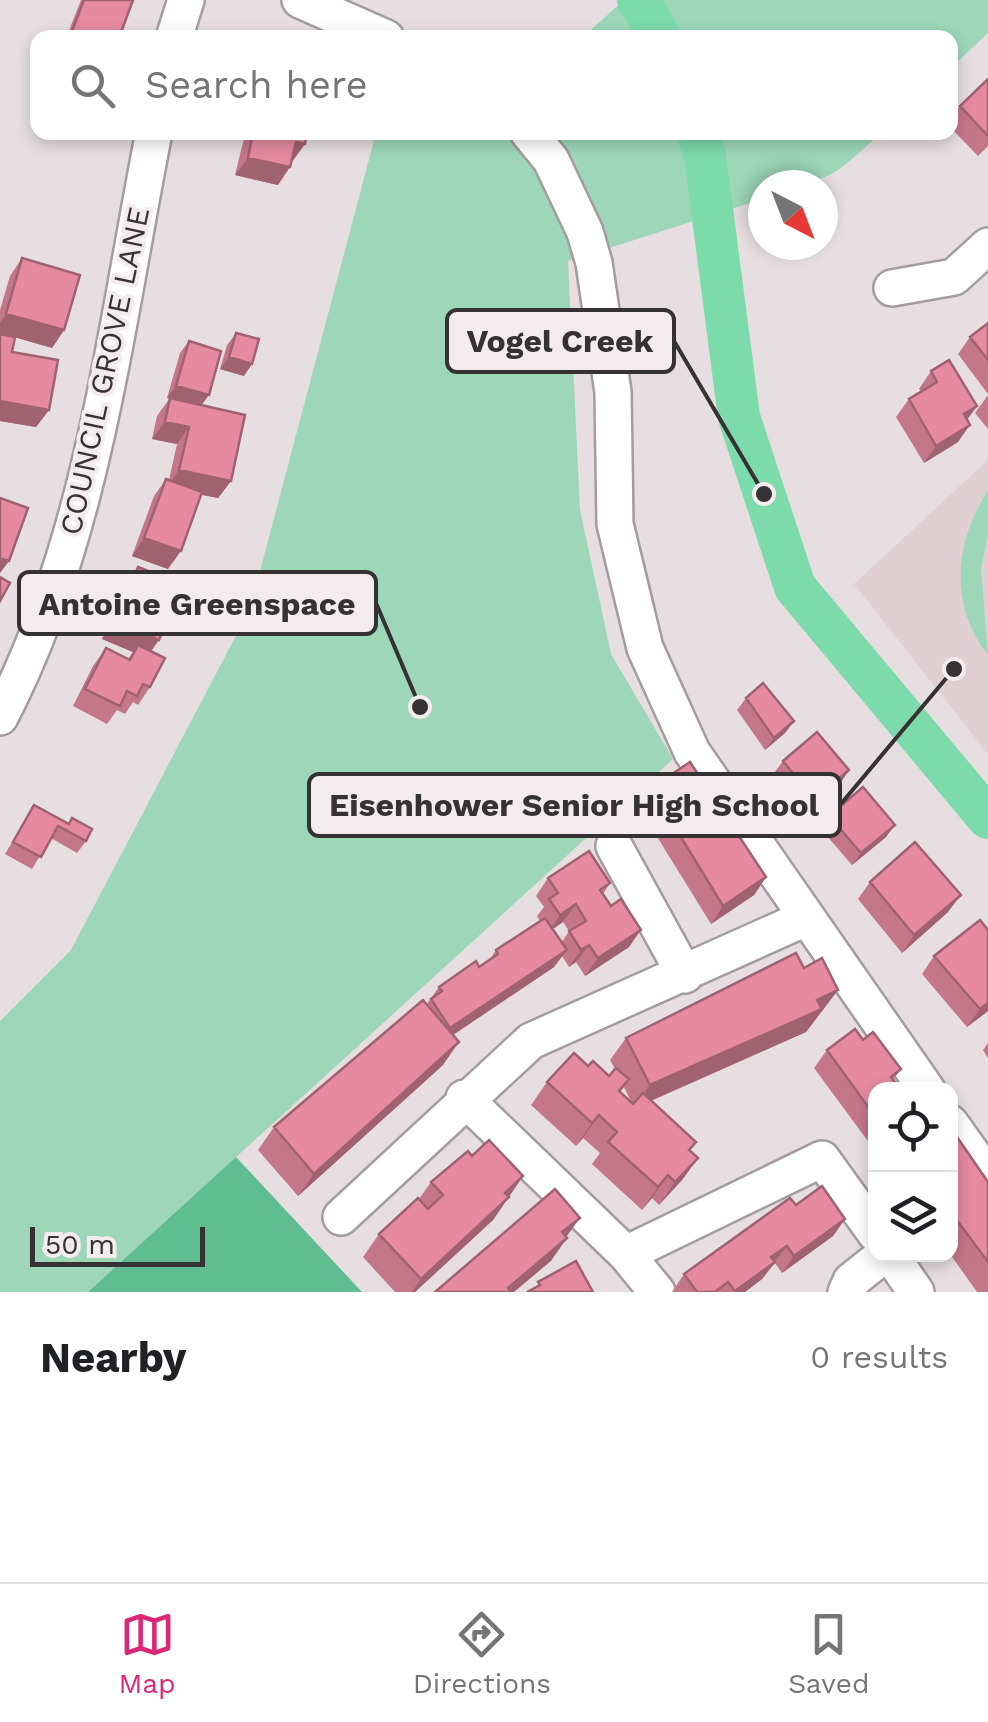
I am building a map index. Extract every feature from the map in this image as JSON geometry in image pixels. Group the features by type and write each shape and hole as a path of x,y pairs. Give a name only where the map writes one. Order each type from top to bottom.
{"street":[{"path":"177,30 186,0"},
{"path":"300,0 368,30"},
{"name":"COUNCIL GROVE LANE","path":"0,717 37,640 70,545 152,140"},
{"path":"535,140 551,160 585,232 594,262 613,392 614,524 645,648 692,752 921,1082"},
{"path":"892,288 954,278 988,246"},
{"path":"614,846 685,975"},
{"path":"341,1218 464,1098 531,1041 806,918"},
{"path":"464,1098 626,1254 657,1292"},
{"path":"958,1134 988,1176"},
{"path":"626,1254 822,1159 868,1223"},
{"path":"846,1292 851,1281 877,1262"},
{"path":"894,1262 916,1292"}],"shaded area":[{"path":"988,460 988,754 854,584"}],"green space":[{"path":"624,0 988,0 988,33 958,61 958,30 591,30"},
{"path":"374,140 873,140 837,170 748,170 748,204 568,261 580,510 611,654 673,759 88,1292 0,1292 0,1021 71,950 250,609"},
{"path":"988,491 988,535 981,569 988,655 967,616 961,574 968,531"},
{"path":"236,1157 362,1292 88,1292"}],"building":[{"path":"84,0 133,0 122,30 72,30"},
{"path":"988,79 988,136 960,106"},
{"path":"251,140 306,140 305,144 296,142 290,167 248,158"},
{"path":"22,258 80,275 64,330 6,314"},
{"path":"988,323 988,360 970,337"},
{"path":"236,333 259,339 252,364 229,357"},
{"path":"0,334 15,337 12,352 58,360 49,410 0,401"},
{"path":"189,341 221,351 209,395 176,386"},
{"path":"949,360 977,406 964,414 970,425 936,446 909,399 937,382 931,371"},
{"path":"170,398 245,415 231,481 179,470 189,427 165,422"},
{"path":"166,479 202,492 181,551 144,538"},
{"path":"0,498 28,508 9,561 0,558"},
{"path":"138,567 178,583 172,597 185,602 179,615 171,612 159,640 115,621"},
{"path":"0,577 10,583 0,601"},
{"path":"138,645 165,658 150,687 143,684 137,696 127,691 120,706 85,689 106,648 130,660"},
{"path":"763,683 794,721 774,738 746,698"},
{"path":"817,732 849,770 814,799 783,761"},
{"path":"690,762 766,877 723,906 651,788"},
{"path":"863,787 895,825 861,853 829,816"},
{"path":"34,805 69,824 72,818 92,829 86,841 58,826 41,857 13,842"},
{"path":"915,842 961,895 914,935 870,882"},
{"path":"589,851 610,883 600,890 611,906 621,899 641,930 598,958 589,945 581,950 569,931 586,921 576,904 560,915 549,899 558,893 548,878"},
{"path":"545,918 567,950 450,1028 431,999 442,991 439,987 476,961 479,967 498,954 496,950"},
{"path":"980,920 988,930 988,1003 980,1009 934,956"},
{"path":"796,953 804,968 822,958 838,990 817,1000 822,1009 650,1085 626,1038"},
{"path":"423,1000 459,1042 314,1174 274,1127"},
{"path":"855,1029 863,1040 873,1032 901,1069 891,1077 895,1082 868,1082 868,1107 827,1050"},
{"path":"574,1053 588,1066 593,1061 609,1076 616,1068 629,1079 619,1091 633,1104 643,1093 696,1142 689,1150 698,1158 675,1182 668,1175 658,1187 608,1142 617,1132 599,1115 592,1123 547,1082"},
{"path":"958,1138 988,1182 988,1262 958,1222"},
{"path":"489,1140 523,1176 505,1193 509,1197 421,1279 379,1234 418,1198 428,1209 443,1195 431,1182 468,1151 472,1156"},
{"path":"822,1186 845,1219 794,1256 787,1246 771,1257 775,1262 735,1291 728,1282 715,1292 697,1292 684,1274 790,1198 796,1205"},
{"path":"555,1189 580,1218 562,1232 567,1238 508,1288 511,1292 435,1292"},
{"path":"576,1261 593,1292 527,1292 540,1285 538,1282"}],"waterway":[{"path":"638,0 656,30"},
{"path":"700,140 705,156 739,417 795,587 988,818"}],"place":[{"name":"Vogel Creek","path":"764,494"},
{"name":"Eisenhower Senior High School","path":"954,669"},
{"name":"Antoine Greenspace","path":"420,707"}]}
